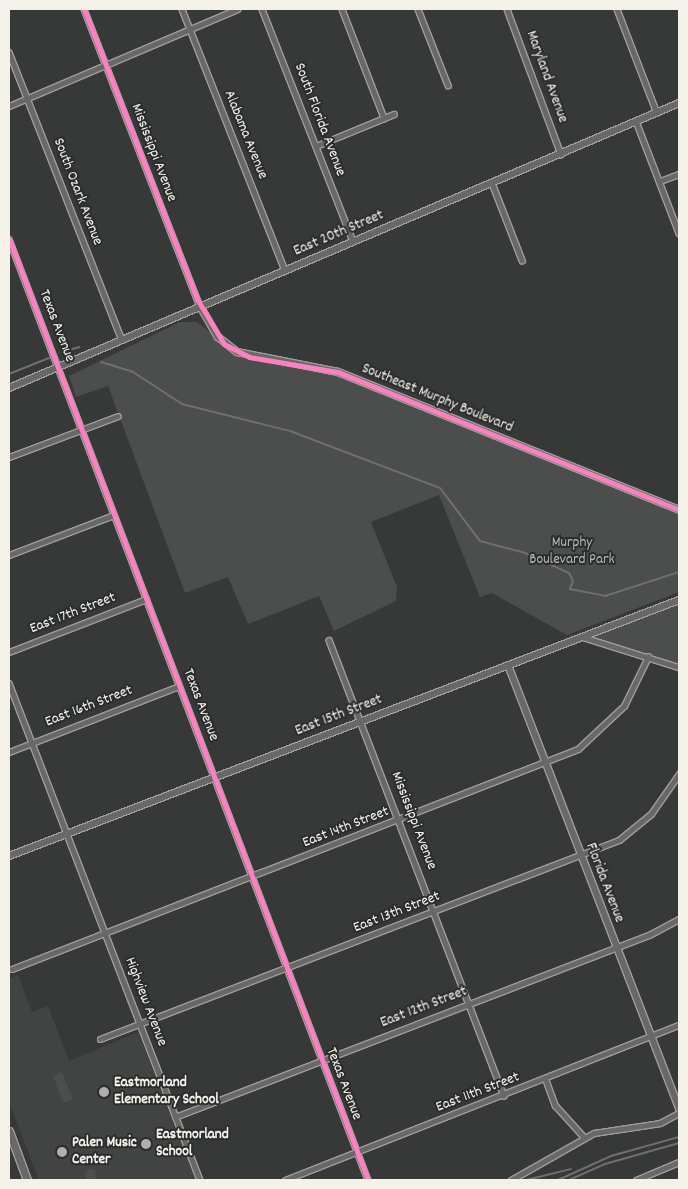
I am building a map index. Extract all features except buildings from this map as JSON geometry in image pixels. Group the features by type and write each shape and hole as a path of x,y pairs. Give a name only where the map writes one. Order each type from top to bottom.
{"main road":[{"name":"East 20th Street","path":"9,388 679,103"},
{"name":"Southeast Murphy Boulevard","path":"200,306 218,337 237,352 338,372 679,510"},
{"name":"East 15th Street","path":"9,856 679,600"},
{"name":"Florida Avenue","path":"508,665 580,856 679,1108"},
{"path":"9,1131 27,1180"}],"street":[{"name":"Mississippi Avenue","path":"84,9 200,306"},
{"name":"Alabama Avenue","path":"182,9 285,270"},
{"path":"9,106 237,9"},
{"name":"South Florida Avenue","path":"262,9 353,241"},
{"path":"342,9 384,118"},
{"path":"418,9 448,85"},
{"name":"Maryland Avenue","path":"507,9 561,154"},
{"path":"617,9 657,112"},
{"name":"South Ozark Avenue","path":"9,52 122,340"},
{"path":"316,146 394,114"},
{"path":"636,122 679,233"},
{"path":"660,181 679,174"},
{"path":"492,182 522,260"},
{"name":"Texas Avenue","path":"9,239 356,1153 368,1180"},
{"path":"9,457 118,416"},
{"path":"9,555 114,514"},
{"name":"East 17th Street","path":"9,652 146,599"},
{"path":"582,637 679,667"},
{"name":"Mississippi Avenue","path":"328,640 504,1096"},
{"name":"East 14th Street","path":"12,969 546,764 578,749 604,729 624,706 648,657"},
{"name":"Highview Avenue","path":"9,683 200,1180"},
{"name":"East 16th Street","path":"9,752 179,686"},
{"name":"East 13th Street","path":"100,1039 619,840 651,814 679,774"},
{"name":"East 12th Street","path":"175,1117 616,947 679,919"},
{"name":"East 11th Street","path":"284,1180 651,1039 679,1025"},
{"path":"546,1080 555,1105 584,1137"},
{"path":"511,1180 584,1137 617,1126 660,1123 679,1113"},
{"path":"636,1180 679,1162"}],"shaded area":[{"name":"Eastmorland Elementary School","path":"9,974 10,978 18,975 32,1012 48,1006 69,1061 138,1032 196,1180 39,1180 9,1102"}],"green space":[{"name":"Murphy Boulevard Park","path":"180,322 197,322 242,357 342,376 679,513 679,592 567,635 492,593 480,597 439,495 371,522 397,587 396,601 334,631 319,596 248,624 228,577 185,593 108,386 76,397 69,376"},
{"path":"679,603 679,667 582,637"},
{"path":"62,1072 73,1099 63,1103 53,1076"},
{"path":"93,1169 96,1170 96,1180 89,1181 86,1180 85,1173 86,1170"}],"waterway":[{"path":"62,352 79,347"},
{"path":"9,374 49,358"},
{"path":"101,362 133,372 182,404 290,431 440,488 480,541 525,553 569,573 573,581 570,589 605,596 679,572"},
{"path":"569,1180 605,1164 679,1143"}],"railway":[{"path":"558,1180 611,1156 679,1137"},
{"path":"526,1180 571,1169"}],"cycle path":[{"path":"84,9 197,299 224,344 249,357 338,372 679,510"},
{"path":"9,239 368,1180"}],"place":[{"name":"Eastmorland Elementary School","path":"104,1092"},
{"name":"Eastmorland School","path":"146,1144"},
{"name":"Palen Music Center","path":"62,1152"}]}
